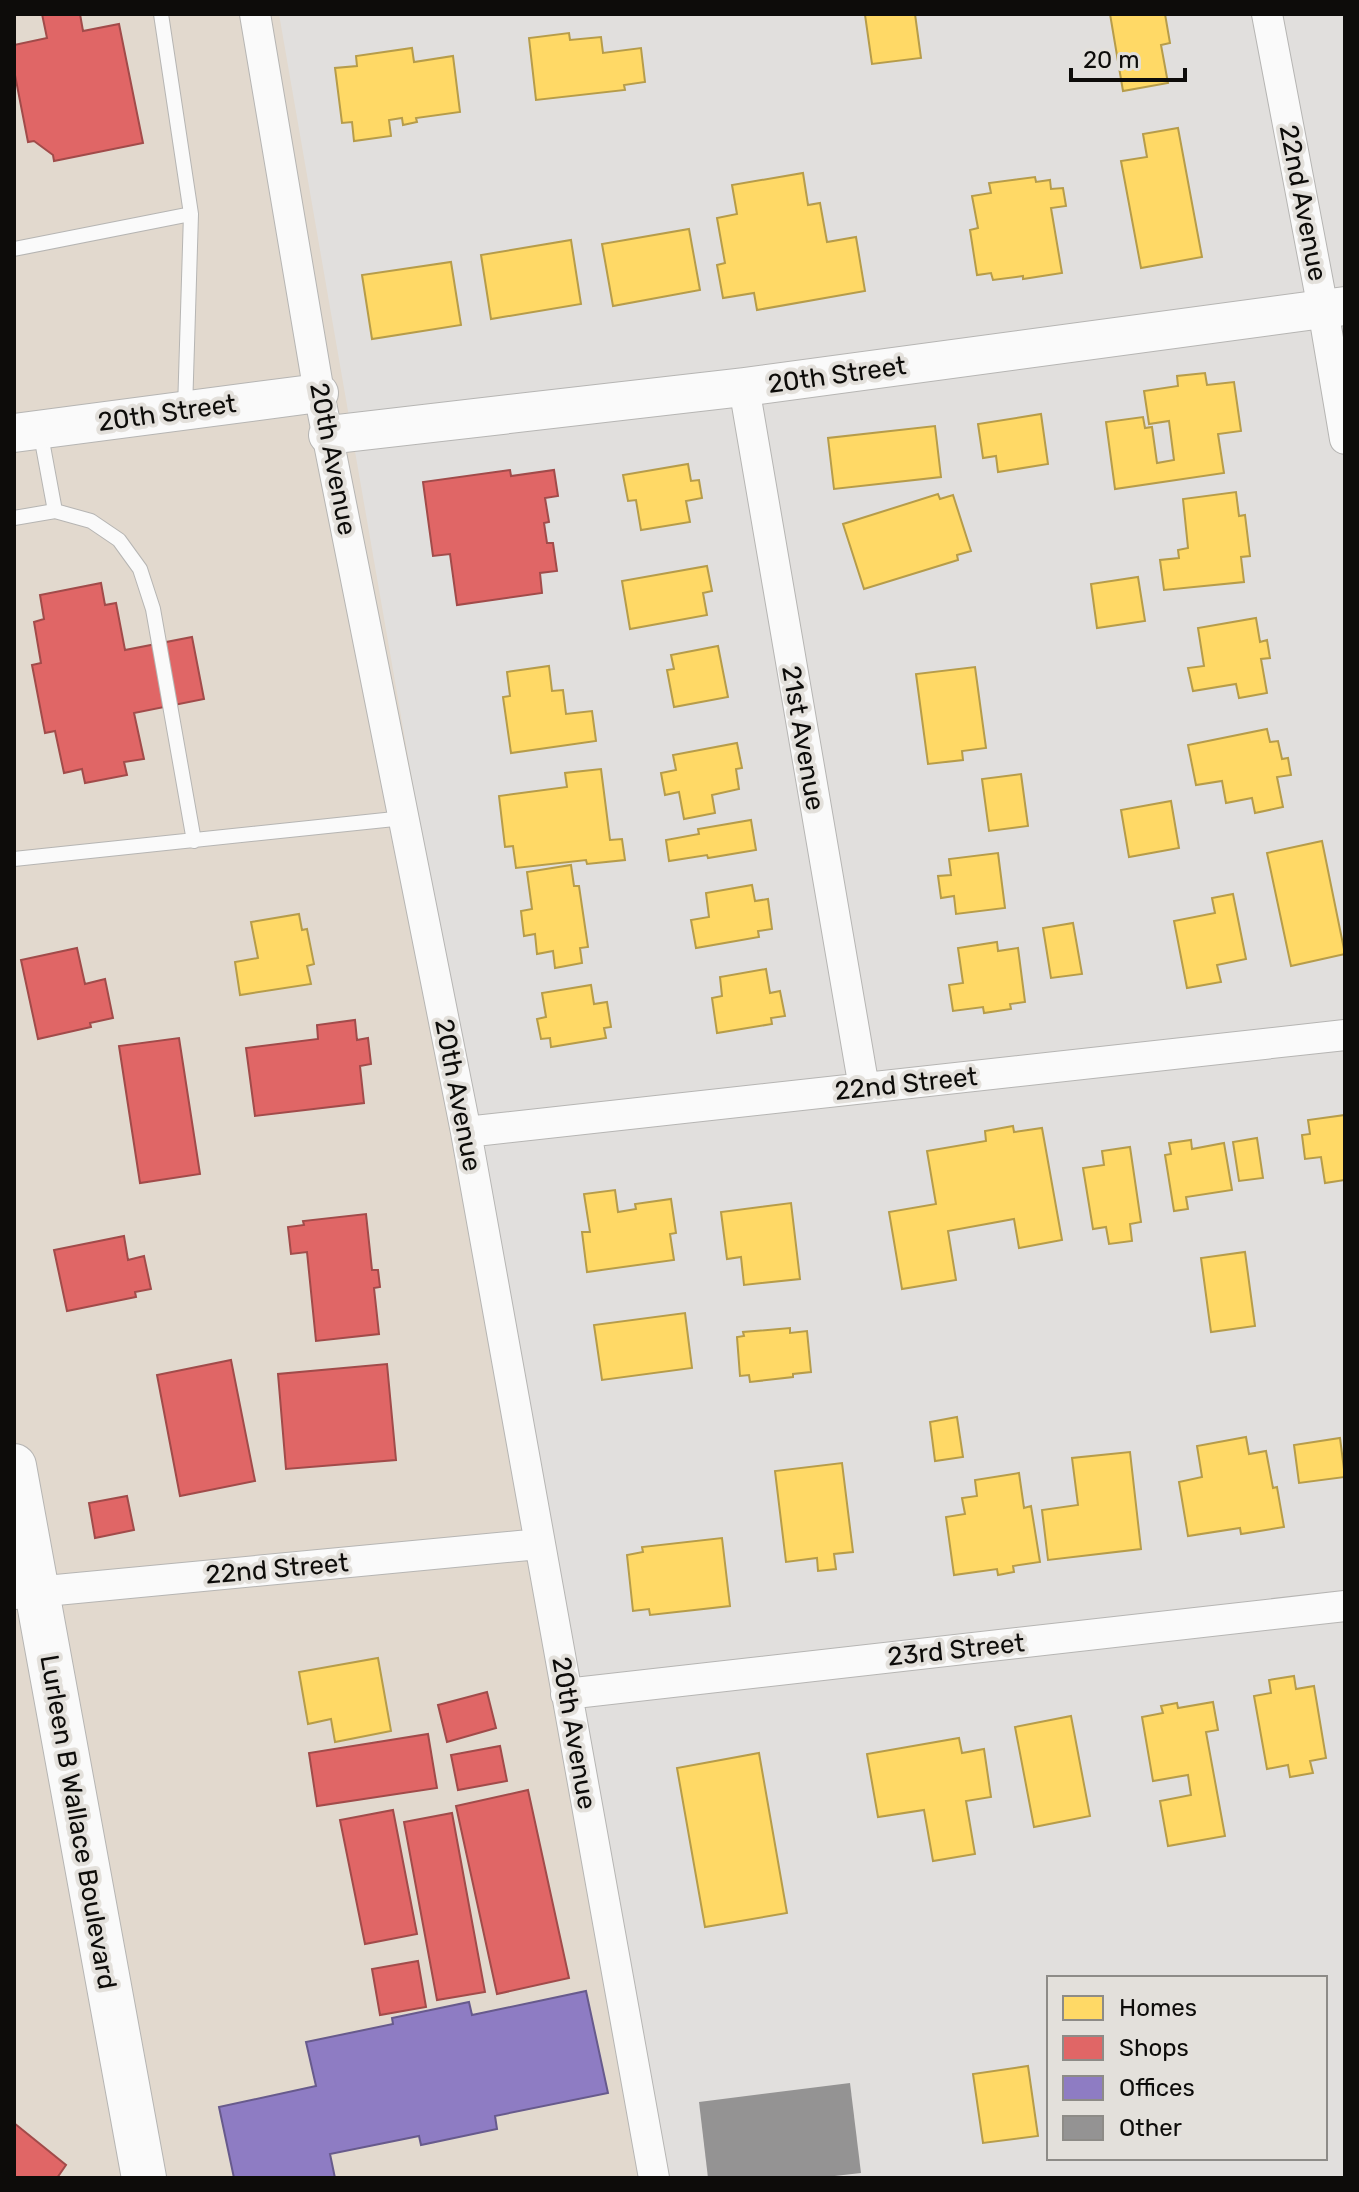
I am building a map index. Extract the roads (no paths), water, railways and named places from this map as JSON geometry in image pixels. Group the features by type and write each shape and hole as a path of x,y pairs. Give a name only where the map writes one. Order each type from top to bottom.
{"highway":[{"name":"Lurleen B Wallace Boulevard","path":"14,1466 25,1593 144,2178"}],"street":[{"name":"20th Avenue","path":"255,14 319,393 466,1132 654,2178"},
{"name":"22nd Avenue","path":"1267,14 1334,307 1345,439"},
{"name":"20th Street","path":"328,435 744,387 1334,307"},
{"name":"21st Avenue","path":"744,387 864,1088"},
{"name":"20th Street","path":"27,432 319,393"},
{"name":"22nd Street","path":"466,1132 1345,1035"},
{"name":"22nd Street","path":"25,1593 539,1544"},
{"name":"23rd Street","path":"566,1694 1345,1606"}],"lane":[{"path":"161,14 191,214 185,411"},
{"path":"14,249 191,214"},
{"path":"27,432 55,511"},
{"path":"14,518 55,511 91,521 119,540 140,569 153,609 194,841"},
{"path":"14,859 404,818"}]}
